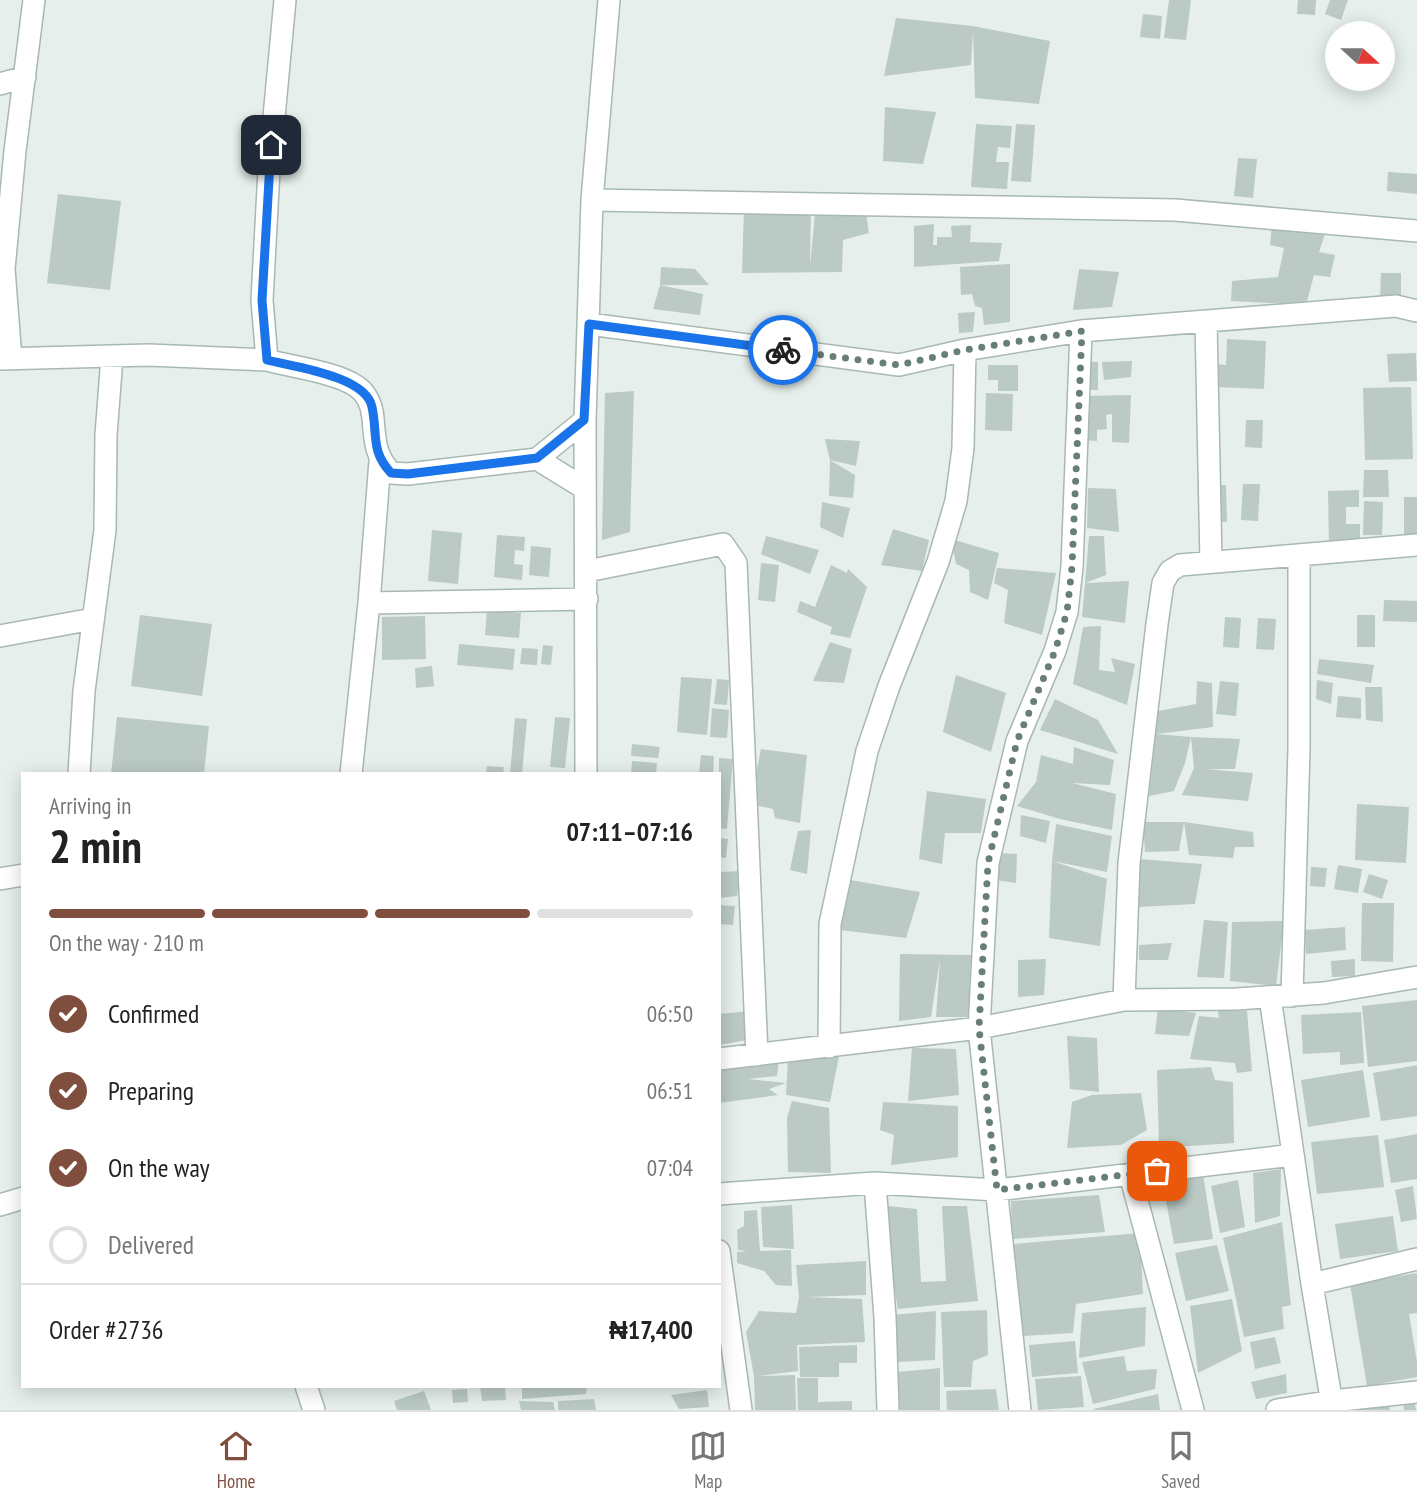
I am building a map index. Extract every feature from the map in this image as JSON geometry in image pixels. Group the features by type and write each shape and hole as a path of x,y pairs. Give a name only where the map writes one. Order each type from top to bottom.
{"street":[{"path":"34,0 15,151 5,269 5,359 149,355 267,360 326,374 357,386 372,404 374,435 380,461 369,603 351,772"},
{"path":"267,360 262,300 270,158 285,0"},
{"path":"586,772 587,571 583,488 584,420 592,200 608,0"},
{"path":"0,84 25,77"},
{"path":"592,200 1175,210 1417,231"},
{"path":"589,324 899,365 965,350 1082,331 1396,306 1417,310"},
{"path":"1206,322 1211,562"},
{"path":"1020,1410 979,1028 988,863 1017,741 1055,651 1067,612 1072,567 1082,331"},
{"path":"829,1047 830,924 867,751 889,686 938,562 956,501 963,448 965,350"},
{"path":"79,772 84,691 105,530 106,435 112,357"},
{"path":"380,461 391,473 408,474 537,458 584,420"},
{"path":"537,458 583,488"},
{"path":"587,571 723,544 736,563 757,1055"},
{"path":"1124,1000 1129,863 1163,583 1170,571 1180,565 1417,545"},
{"path":"1292,996 1299,748 1299,555"},
{"path":"369,603 587,598"},
{"path":"0,636 93,619"},
{"path":"0,879 21,875"},
{"path":"721,1059 979,1028 1124,1000 1292,996 1417,977"},
{"path":"1270,997 1312,1284 1333,1406"},
{"path":"721,1194 875,1183 997,1190 1293,1155"},
{"path":"1130,1174 1193,1410"},
{"path":"875,1183 885,1317 888,1410"},
{"path":"0,1205 21,1199"},
{"path":"1312,1284 1417,1259"},
{"path":"721,1265 741,1410"},
{"path":"307,1388 314,1410"},
{"path":"1277,1410 1333,1406 1417,1392"}],"building":[{"path":"1169,0 1191,0 1186,40 1164,38"},
{"path":"1298,0 1316,0 1315,15 1297,14"},
{"path":"1330,0 1348,0 1341,20 1325,14"},
{"path":"1143,14 1162,16 1160,39 1140,37"},
{"path":"896,18 973,26 1050,41 1039,104 975,98 973,30 971,65 884,76"},
{"path":"885,107 936,112 923,164 883,161"},
{"path":"976,124 1012,126 1010,148 998,147 996,162 1009,162 1007,189 971,187"},
{"path":"1016,124 1035,125 1031,182 1011,181"},
{"path":"1238,158 1257,159 1253,198 1234,196"},
{"path":"1388,172 1417,174 1417,194 1387,191"},
{"path":"58,194 121,201 110,290 47,283"},
{"path":"811,206 810,266 815,214 866,213 869,233 843,240 842,272 742,273 744,208"},
{"path":"934,224 933,245 937,245 937,237 952,237 951,226 971,225 970,242 1002,243 999,261 914,267 914,226"},
{"path":"1272,224 1326,231 1319,252 1335,255 1330,277 1314,275 1306,305 1231,301 1232,281 1278,277 1284,248 1270,245"},
{"path":"1010,264 1010,322 984,325 982,308 975,306 972,294 961,295 960,267"},
{"path":"661,267 695,269 709,285 660,285"},
{"path":"1079,269 1119,272 1112,307 1073,310"},
{"path":"1381,273 1401,273 1401,302 1380,301"},
{"path":"660,285 703,294 700,315 653,309"},
{"path":"975,312 973,332 959,333 958,313"},
{"path":"1227,339 1266,341 1264,389 1215,387 1216,364 1226,365"},
{"path":"1416,353 1417,381 1389,382 1387,354"},
{"path":"1083,361 1098,362 1098,390 1082,390"},
{"path":"1132,361 1131,377 1104,380 1102,362"},
{"path":"988,365 1018,365 1018,391 998,391 998,380 988,380"},
{"path":"1411,387 1413,459 1365,460 1363,388"},
{"path":"634,391 630,532 602,540 605,393"},
{"path":"986,393 1013,394 1012,431 985,430"},
{"path":"1131,395 1129,443 1112,442 1112,414 1106,415 1107,429 1097,430 1097,441 1082,440 1082,396"},
{"path":"1246,420 1263,420 1262,448 1245,447"},
{"path":"825,439 860,441 856,466 830,460"},
{"path":"830,460 855,475 853,498 829,496"},
{"path":"1364,470 1388,470 1389,497 1363,497"},
{"path":"1243,484 1260,484 1258,521 1241,520"},
{"path":"1214,485 1226,485 1227,522 1214,522"},
{"path":"1088,488 1116,489 1119,532 1087,528"},
{"path":"1359,490 1359,507 1346,507 1346,524 1360,524 1360,546 1329,547 1328,491"},
{"path":"1404,497 1417,497 1417,534 1404,534"},
{"path":"1364,501 1383,502 1382,535 1363,535"},
{"path":"822,502 850,508 843,538 820,527"},
{"path":"893,529 929,540 922,571 881,565"},
{"path":"432,530 462,533 458,584 428,581"},
{"path":"497,535 525,537 524,551 515,550 514,564 523,565 522,580 494,577"},
{"path":"766,536 819,550 810,574 761,554"},
{"path":"1089,536 1104,536 1106,575 1085,583"},
{"path":"951,539 999,553 988,600 970,592 969,570 956,564"},
{"path":"531,546 551,548 549,577 529,575"},
{"path":"761,563 779,565 775,602 758,600"},
{"path":"831,565 847,573 848,569 867,587 850,638 830,634 832,627 797,612 800,601 815,607"},
{"path":"997,568 1056,573 1042,635 1004,623 1008,590 994,583"},
{"path":"1129,581 1125,623 1082,617 1085,583"},
{"path":"1384,600 1417,601 1417,622 1383,621"},
{"path":"487,610 521,613 519,638 485,635"},
{"path":"140,615 212,624 202,696 131,686"},
{"path":"1357,615 1375,615 1375,647 1357,647"},
{"path":"425,616 426,659 382,660 382,617"},
{"path":"1225,617 1241,618 1239,648 1223,647"},
{"path":"1258,618 1276,619 1274,650 1256,649"},
{"path":"1101,626 1099,670 1115,672 1111,658 1135,664 1127,705 1073,684 1083,627"},
{"path":"830,642 852,649 844,683 813,681"},
{"path":"459,644 515,649 513,670 457,665"},
{"path":"543,645 553,646 551,665 541,664"},
{"path":"522,648 538,649 537,665 520,664"},
{"path":"1319,659 1374,665 1371,683 1317,674"},
{"path":"432,666 434,686 416,688 415,668"},
{"path":"956,675 1006,693 991,752 943,732"},
{"path":"681,677 712,679 707,735 677,732"},
{"path":"717,679 729,680 727,705 714,704"},
{"path":"1317,680 1333,683 1331,704 1316,699"},
{"path":"1197,681 1212,683 1213,727 1156,734 1191,737 1174,791 1149,796 1158,711 1196,704"},
{"path":"1220,681 1239,683 1236,716 1216,714"},
{"path":"1365,687 1382,687 1383,722 1366,720"},
{"path":"1338,696 1361,698 1361,719 1336,717"},
{"path":"1055,699 1098,720 1118,754 1040,730"},
{"path":"712,708 729,710 727,738 710,737"},
{"path":"117,717 209,726 204,772 111,772"},
{"path":"555,717 570,718 565,768 550,767"},
{"path":"515,718 527,719 522,772 510,772"},
{"path":"1191,737 1240,739 1235,769 1205,769 1253,773 1248,801 1182,795 1194,768"},
{"path":"632,744 660,747 658,758 631,756"},
{"path":"1074,747 1114,760 1110,785 1072,783 1116,794 1112,830 1017,806 1036,782 1041,755 1073,764"},
{"path":"761,749 807,755 800,823 775,818 773,809 750,804"},
{"path":"701,755 714,756 713,772 699,772"},
{"path":"719,758 733,759 727,829 721,828"},
{"path":"632,761 657,763 656,772 631,772"},
{"path":"487,766 504,767 503,772 486,772"},
{"path":"927,791 986,799 981,833 945,833 942,864 919,859"},
{"path":"1357,804 1409,807 1406,863 1355,860"},
{"path":"1021,815 1050,821 1046,843 1020,836"},
{"path":"1143,822 1184,822 1179,851 1145,852"},
{"path":"1184,822 1253,832 1254,847 1235,847 1233,858 1189,855"},
{"path":"1056,824 1112,836 1107,872 1052,861"},
{"path":"811,830 807,874 790,870 798,831"},
{"path":"721,838 728,839 726,858 721,857"},
{"path":"999,853 1017,854 1016,883 995,880"},
{"path":"1139,859 1202,864 1195,904 1139,907"},
{"path":"1052,861 1107,879 1100,946 1049,938"},
{"path":"1338,865 1362,869 1358,893 1334,889"},
{"path":"1311,867 1327,868 1325,887 1310,886"},
{"path":"740,871 737,896 721,898 721,872"},
{"path":"1369,874 1388,880 1382,899 1363,892"},
{"path":"850,880 920,892 906,938 840,930"},
{"path":"1362,903 1394,903 1393,962 1361,961"},
{"path":"721,905 735,906 733,925 721,924"},
{"path":"1204,920 1228,922 1224,978 1197,977"},
{"path":"1284,921 1276,986 1230,981 1232,922"},
{"path":"1345,927 1346,950 1306,954 1305,930"},
{"path":"1172,943 1168,960 1139,960 1139,945"},
{"path":"900,954 971,955 968,1017 936,1017 940,959 931,1017 899,1021"},
{"path":"1046,959 1044,995 1018,997 1018,960"},
{"path":"1355,959 1355,976 1332,977 1331,961"},
{"path":"1417,1000 1417,1061 1368,1067 1362,1006"},
{"path":"1158,1008 1196,1013 1189,1036 1155,1034"},
{"path":"749,1011 747,1040 721,1045 721,1014"},
{"path":"1218,1011 1247,1011 1252,1071 1237,1073 1235,1063 1190,1059 1199,1016 1219,1018"},
{"path":"1361,1012 1364,1063 1340,1065 1340,1052 1303,1054 1301,1015"},
{"path":"1067,1036 1097,1038 1099,1092 1070,1089"},
{"path":"912,1048 956,1049 959,1095 908,1101"},
{"path":"840,1051 830,1102 786,1095 788,1058"},
{"path":"779,1060 777,1076 748,1079 786,1083 769,1089 778,1095 721,1103 721,1062"},
{"path":"1417,1065 1417,1116 1381,1121 1373,1073"},
{"path":"1211,1067 1215,1080 1233,1082 1234,1143 1159,1148 1157,1070"},
{"path":"1363,1070 1370,1117 1308,1127 1301,1080"},
{"path":"1141,1093 1147,1130 1121,1145 1067,1148 1072,1102 1092,1095"},
{"path":"792,1101 829,1108 831,1173 788,1172 787,1118"},
{"path":"883,1102 958,1106 958,1157 891,1165 894,1135 880,1130"},
{"path":"1417,1134 1417,1179 1391,1183 1384,1140"},
{"path":"1378,1135 1384,1187 1317,1194 1311,1142"},
{"path":"1281,1169 1280,1216 1255,1223 1253,1173"},
{"path":"1203,1174 1213,1239 1174,1244 1162,1179"},
{"path":"1238,1180 1245,1227 1220,1233 1211,1186"},
{"path":"1413,1186 1417,1219 1401,1222 1395,1190"},
{"path":"1099,1195 1105,1232 1012,1239 1011,1201"},
{"path":"792,1205 794,1249 763,1247 761,1207"},
{"path":"879,1205 917,1209 921,1282 946,1281 942,1206 967,1206 978,1301 898,1309"},
{"path":"757,1210 760,1251 791,1250 792,1286 776,1285 764,1271 737,1263 737,1252 747,1251 738,1250 737,1230 744,1226 744,1211"},
{"path":"1393,1216 1398,1251 1340,1259 1335,1224"},
{"path":"1282,1222 1291,1305 1282,1307 1284,1329 1244,1337 1223,1238"},
{"path":"1140,1233 1143,1294 1076,1304 1073,1333 1023,1336 1013,1244"},
{"path":"1217,1245 1229,1291 1186,1301 1175,1253"},
{"path":"866,1261 866,1295 807,1297 862,1299 865,1342 797,1345 798,1371 758,1376 795,1375 796,1410 755,1410 754,1376 746,1332 759,1311 796,1313 799,1297 796,1265"},
{"path":"1417,1273 1417,1313 1409,1314 1417,1377 1367,1386 1350,1284"},
{"path":"1232,1299 1242,1351 1198,1373 1190,1306"},
{"path":"1146,1307 1145,1346 1079,1358 1082,1313"},
{"path":"987,1310 988,1355 973,1361 971,1387 944,1387 941,1312"},
{"path":"936,1311 935,1360 896,1362 892,1315"},
{"path":"1275,1337 1281,1363 1255,1369 1250,1342"},
{"path":"1075,1341 1078,1373 1032,1377 1029,1345"},
{"path":"857,1345 857,1363 839,1363 839,1377 800,1377 799,1347"},
{"path":"1124,1356 1127,1371 1157,1369 1155,1389 1093,1404 1082,1362"},
{"path":"940,1368 940,1410 900,1410 897,1372"},
{"path":"1286,1374 1287,1393 1256,1399 1251,1382"},
{"path":"1081,1376 1084,1407 1038,1410 1035,1379"},
{"path":"797,1378 818,1378 818,1402 852,1401 852,1410 798,1410"},
{"path":"480,1388 505,1388 506,1400 482,1401"},
{"path":"522,1388 587,1388 586,1394 522,1399"},
{"path":"467,1389 468,1402 453,1403 452,1390"},
{"path":"996,1389 999,1410 947,1410 946,1391"},
{"path":"707,1390 709,1407 679,1409 671,1395"},
{"path":"424,1391 431,1410 397,1410 394,1401"},
{"path":"1158,1394 1160,1410 1094,1410 1094,1409"},
{"path":"594,1399 596,1410 558,1410 558,1401"},
{"path":"1414,1400 1416,1410 1404,1410 1403,1401"},
{"path":"519,1401 553,1402 555,1410 521,1410"},
{"path":"1389,1404 1390,1410 1359,1410 1359,1408"}],"way so far":[{"path":"783,350 899,365 965,350 1082,331 1072,567 1067,612 1055,651 1017,741 988,863 979,1028 997,1190 1157,1171"}],"route":[{"path":"271,145 262,300 267,360 326,374 357,386 372,404 374,435 380,461 391,473 408,474 537,458 584,420 589,324 783,350"}]}
